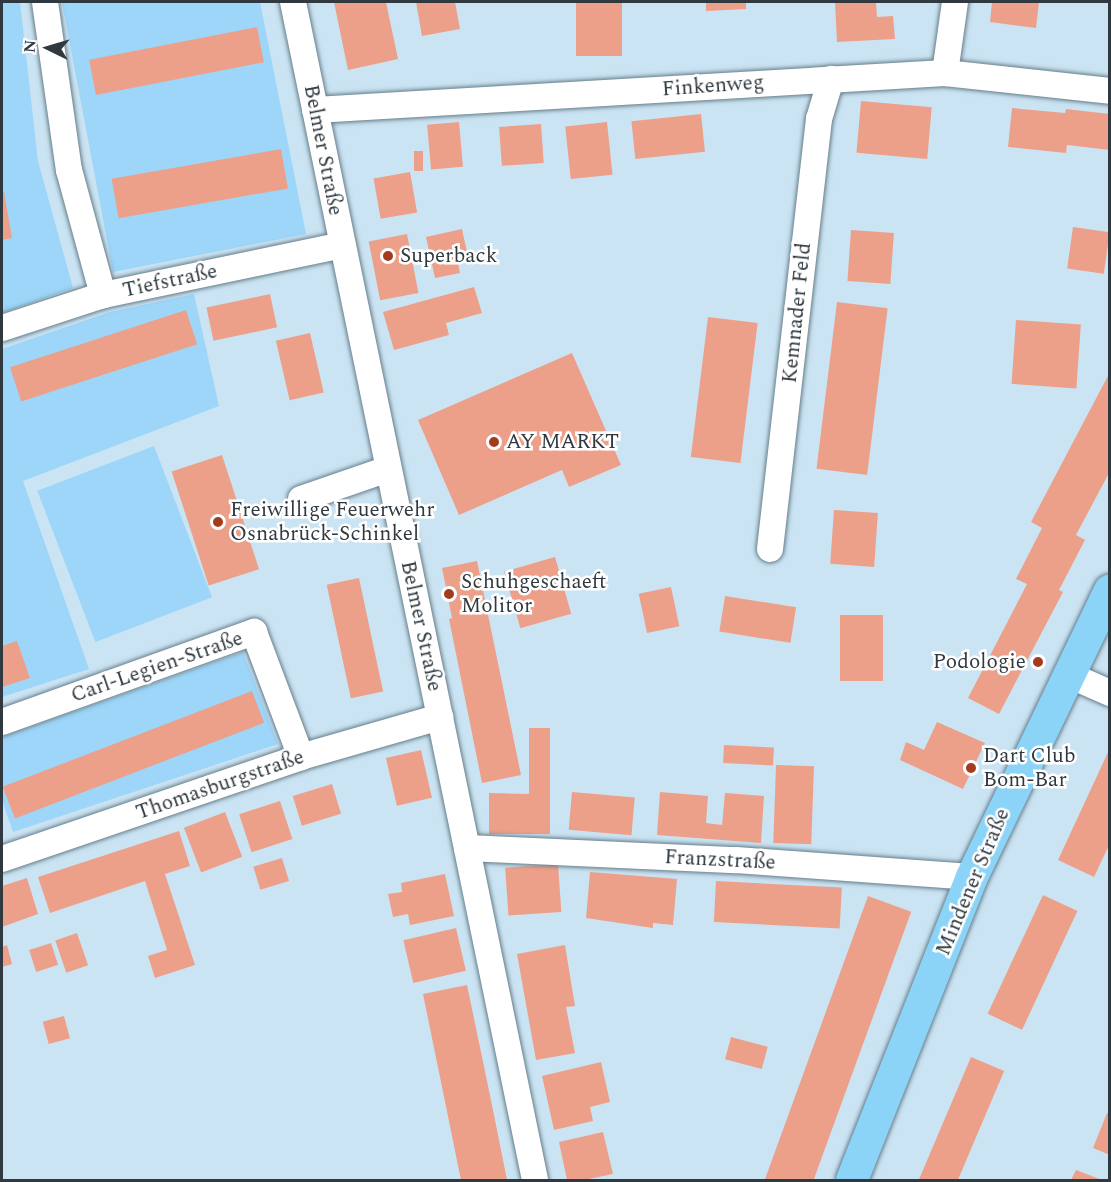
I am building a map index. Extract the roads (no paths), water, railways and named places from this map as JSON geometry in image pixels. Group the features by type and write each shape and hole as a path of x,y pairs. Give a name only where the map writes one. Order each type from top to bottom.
{"main road":[{"name":"Mindener Straße","path":"852,1180 972,877 1110,590"}],"street":[{"path":"45,2 69,170 103,295"},
{"name":"Belmer Straße","path":"293,2 535,1180"},
{"path":"945,73 955,2"},
{"name":"Finkenweg","path":"315,110 945,73 1110,91"},
{"name":"Kemnader Feld","path":"770,549 819,119 831,79"},
{"name":"Tiefstraße","path":"2,328 103,295 342,245"},
{"path":"301,499 388,470"},
{"name":"Carl-Legien-Straße","path":"2,722 254,632 301,757"},
{"path":"1069,675 1110,693"},
{"name":"Thomasburgstraße","path":"2,857 301,757 440,717"},
{"name":"Franzstraße","path":"467,848 736,860 972,877"}],"place":[{"name":"Superback","path":"388,256"},
{"name":"AY MARKT","path":"494,442"},
{"name":"Freiwillige Feuerwehr Osnabrück-Schinkel","path":"218,522"},
{"name":"Schuhgeschaeft Molitor","path":"449,594"},
{"name":"Podologie","path":"1038,662"},
{"name":"Dart Club Bom-Bar","path":"971,768"}]}
